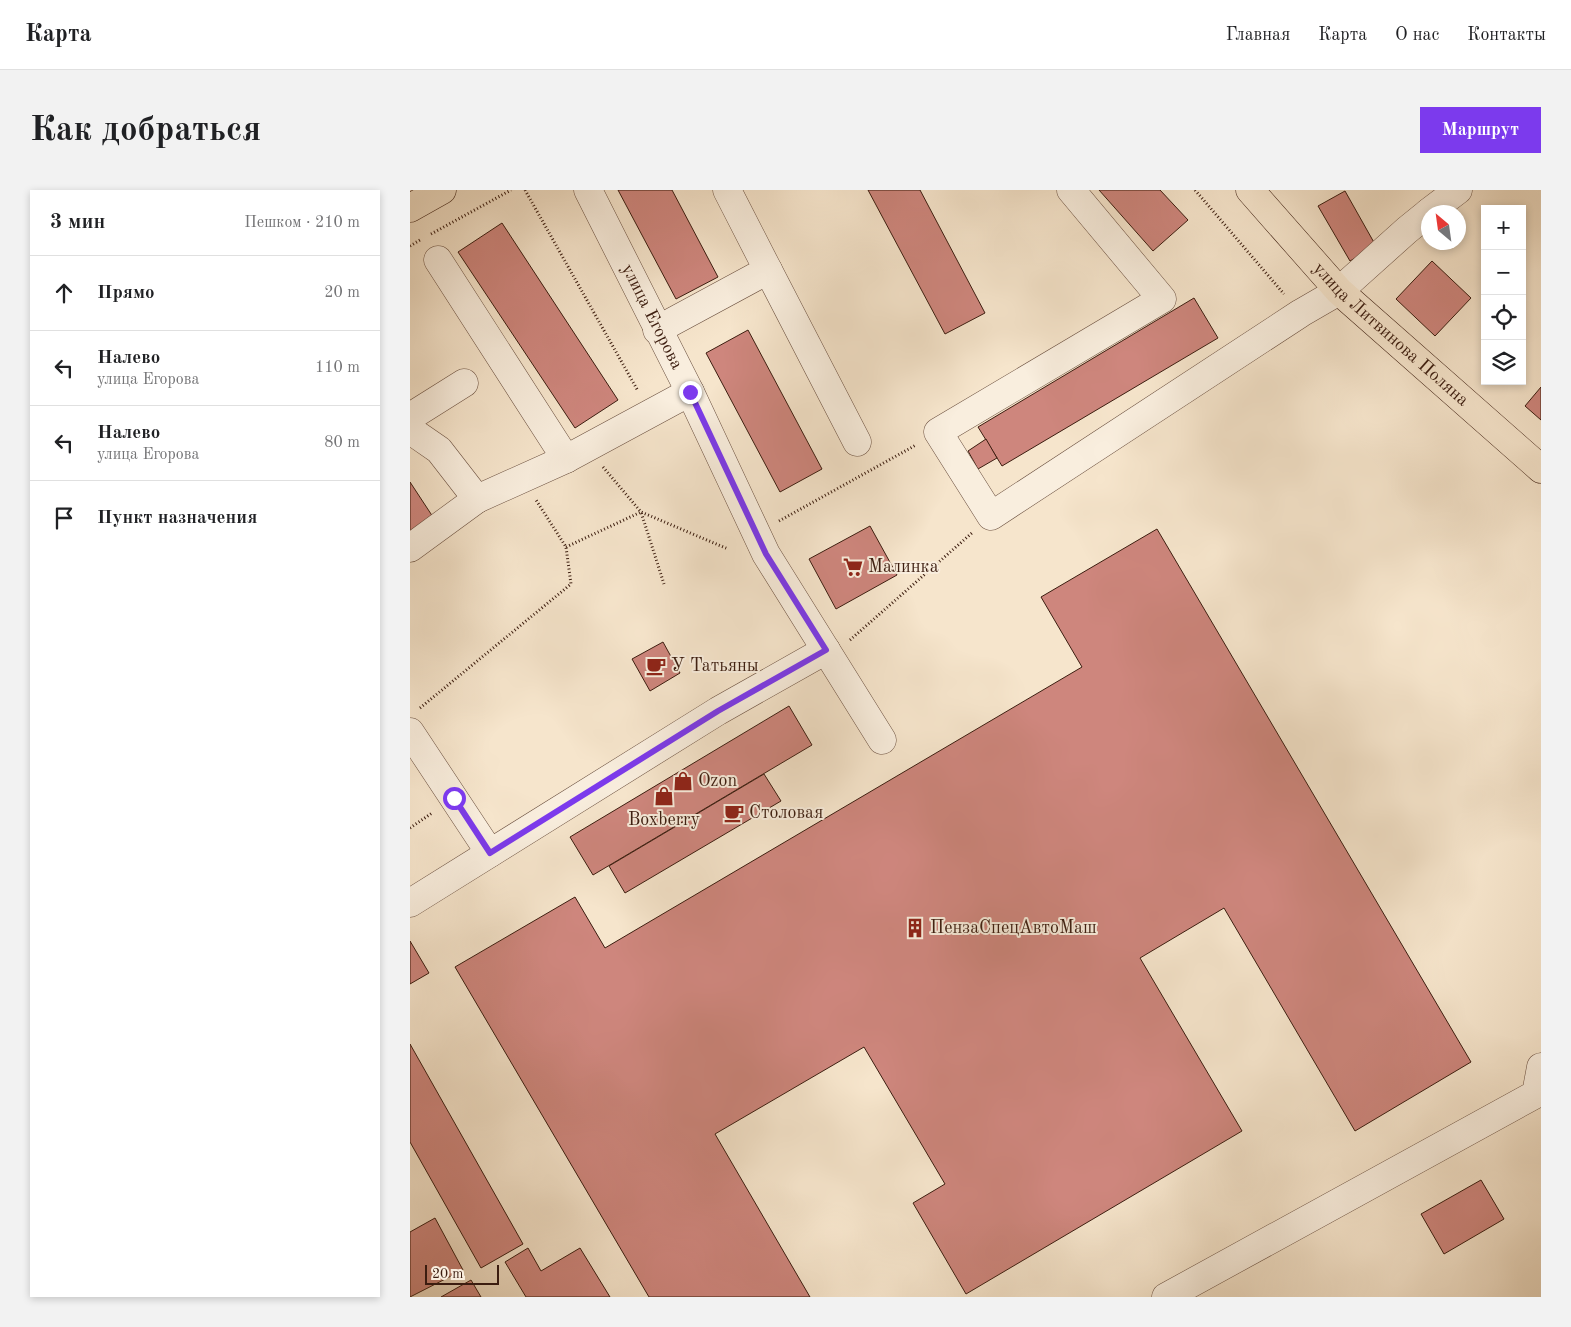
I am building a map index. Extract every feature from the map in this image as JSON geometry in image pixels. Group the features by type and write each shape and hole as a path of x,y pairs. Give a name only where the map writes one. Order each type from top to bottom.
{"main road":[{"path":"410,208 441,190"},
{"name":"улица Литвинова Поляна","path":"1250,190 1339,291 1541,469"}],"street":[{"name":"улица Егорова","path":"588,190 657,330 690,392 766,554 882,740"},
{"path":"727,190 857,442"},
{"path":"1071,190 1162,299 938,432 992,516 1302,313 1339,291 1406,230 1421,219"},
{"path":"1439,205 1458,190"},
{"path":"438,260 576,453"},
{"path":"657,330 768,270"},
{"path":"410,417 464,384"},
{"path":"410,548 477,499 576,453 690,392"},
{"path":"410,430 439,450 477,499"},
{"path":"410,903 718,711 826,650"},
{"path":"414,721 490,853"},
{"path":"1166,1297 1536,1094 1541,1067"}],"path":[{"path":"424,237 511,190"},
{"path":"526,190 650,413"},
{"path":"1195,190 1302,313"},
{"path":"778,521 938,432"},
{"path":"576,453 641,512 728,549"},
{"path":"414,721 571,584 566,547 521,479"},
{"path":"566,547 641,512"},
{"path":"641,512 664,584"}],"building":[{"path":"618,190 672,190 718,277 676,299"},
{"path":"868,190 920,190 985,313 945,334"},
{"path":"1099,190 1160,190 1188,220 1153,251"},
{"path":"1345,191 1376,246 1350,261 1318,206"},
{"path":"502,223 618,400 575,428 458,252"},
{"path":"1432,261 1471,298 1435,336 1396,299"},
{"path":"1194,298 1218,338 1002,466 978,427"},
{"path":"748,330 822,469 780,492 706,353"},
{"path":"1541,387 1541,420 1525,406"},
{"path":"986,439 997,458 978,469 968,451"},
{"path":"410,482 433,517 410,532"},
{"name":"Малинка","path":"870,526 897,575 836,609 809,559"},
{"name":"ПензаСпецАвтоМаш","path":"1157,529 1471,1062 1355,1131 1224,908 1140,958 1242,1131 966,1294 913,1203 945,1184 864,1047 715,1134 810,1297 649,1297 455,967 575,897 605,948 1082,667 1041,597"},
{"name":"У Татьяны","path":"663,642 680,673 650,691 632,659"},
{"path":"789,706 812,745 593,875 570,837"},
{"path":"764,774 781,801 625,893 609,866"},
{"path":"410,941 429,973 410,984"},
{"path":"410,1044 523,1244 481,1268 410,1142"},
{"path":"1481,1180 1504,1219 1444,1254 1421,1214"},
{"path":"435,1218 463,1270 410,1297 410,1232"},
{"path":"528,1248 541,1271 580,1248 610,1297 526,1297 505,1262"},
{"path":"471,1280 481,1297 441,1297"}],"place":[{"name":"Малинка","path":"853,567"},
{"name":"У Татьяны","path":"656,666"},
{"name":"Ozon","path":"683,781"},
{"name":"Boxberry","path":"664,796"},
{"name":"Столовая","path":"734,813"},
{"name":"ПензаСпецАвтоМаш","path":"915,928"}],"route":[{"path":"454,798 490,853 731,703 826,650 766,554 690,392"}]}
